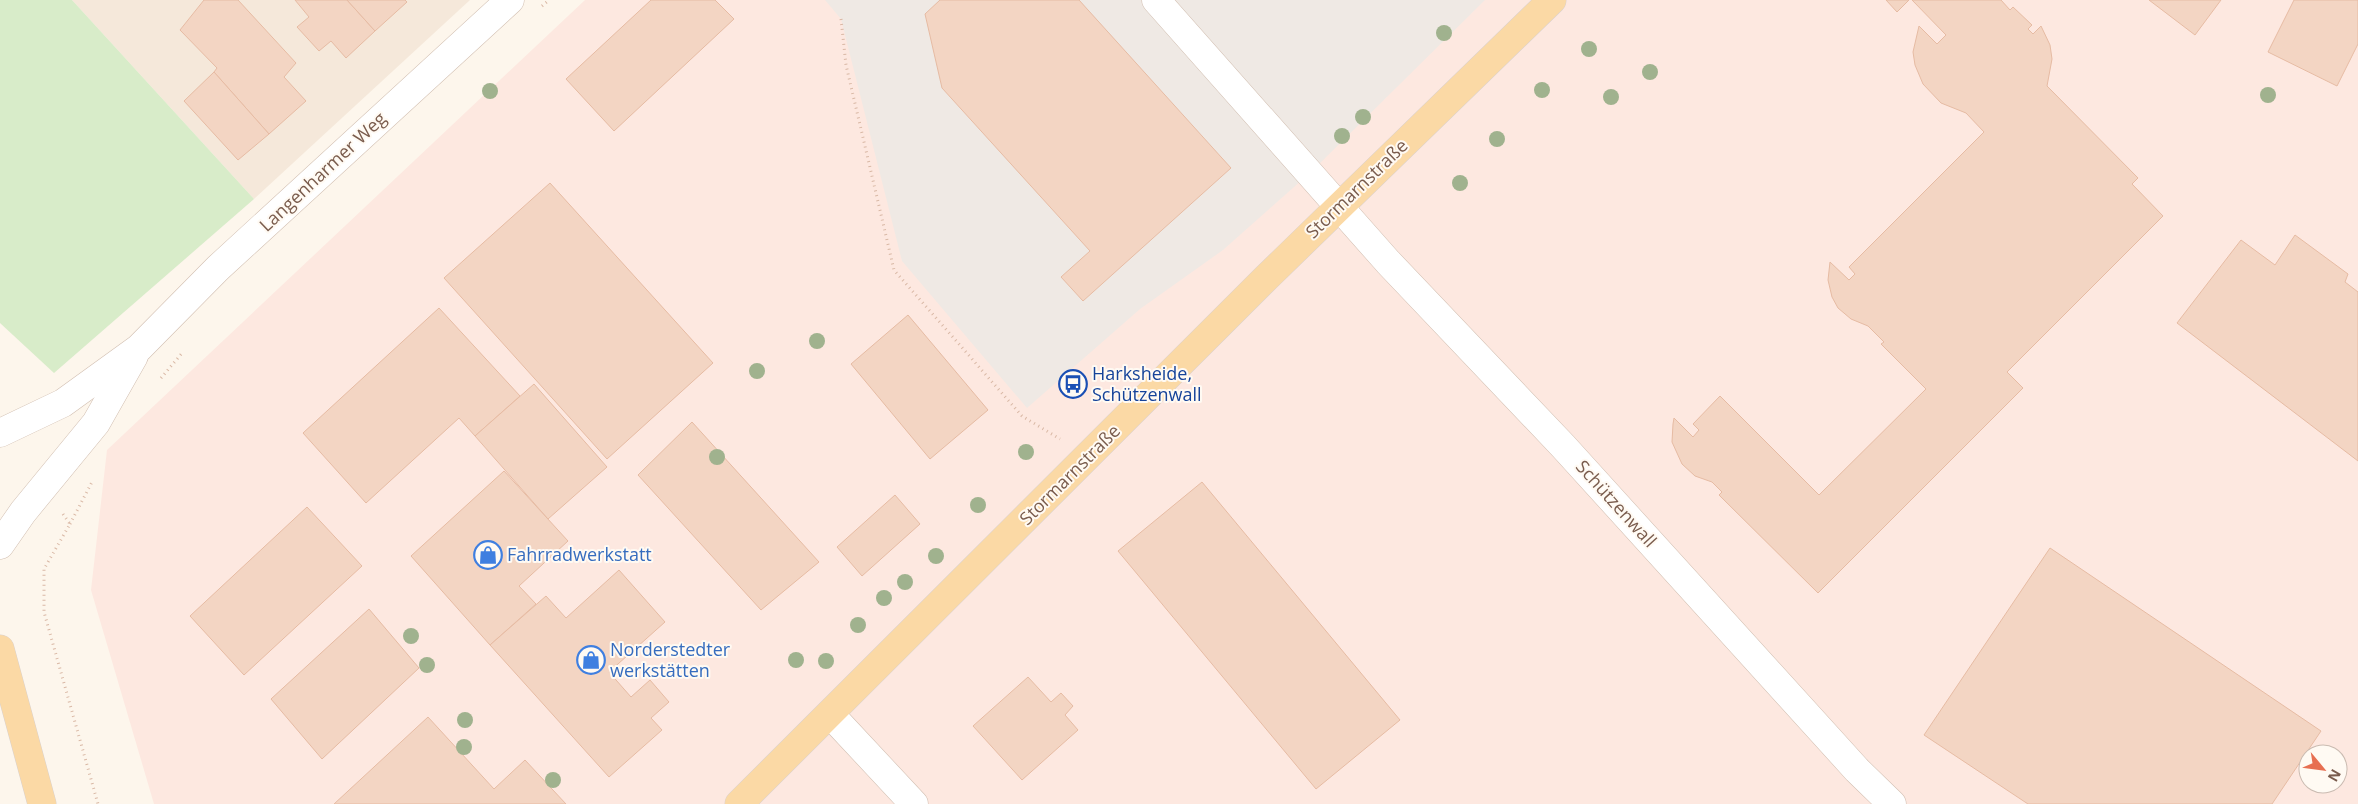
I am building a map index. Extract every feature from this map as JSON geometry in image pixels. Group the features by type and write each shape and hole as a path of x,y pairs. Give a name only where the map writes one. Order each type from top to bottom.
{"main road":[{"name":"Stormarnstraße","path":"739,804 1340,205 1552,0"},
{"path":"0,649 42,804"}],"street":[{"name":"Langenharmer Weg","path":"0,433 63,402 139,348 218,268 510,0"},
{"name":"Schützenwall","path":"1156,0 1340,205 1400,275 1563,446 1857,770 1892,804"},
{"name":"Langenharmer Weg","path":"0,545 96,423 139,348"},
{"path":"830,714 914,804"}],"path":[{"path":"542,7 549,0"},
{"path":"842,19 846,65 894,270 1022,416 1089,455"},
{"path":"155,384 187,348"},
{"path":"92,481 44,569 44,612 98,804"},
{"path":"44,487 70,524"}],"shaded area":[{"path":"72,0 470,0 254,199"},
{"path":"585,0 2358,0 2358,804 154,804 91,590 107,450"},
{"path":"825,0 1485,0 1311,172 1223,250 1140,309 1027,408 902,261 841,19"}],"green space":[{"path":"0,0 72,0 254,199 54,373 0,323"}],"building":[{"path":"204,0 238,0 296,63 284,77 306,101 269,134 214,72 217,68 180,30"},
{"path":"295,0 347,0 375,31 346,58 331,41 319,51 297,27 309,17"},
{"path":"347,0 405,0 407,2 375,31"},
{"path":"651,0 715,0 734,19 614,131 566,79"},
{"path":"940,0 1079,0 1231,168 1083,301 1061,277 1090,251 942,88 925,14"},
{"path":"1886,0 1909,0 1897,12"},
{"path":"1912,0 2001,0 2010,10 2013,7 2032,25 2028,29 2033,34 2041,26 2050,45 2052,59 2047,86 2138,178 2132,184 2163,216 2007,372 2023,388 1818,593 1719,495 1722,492 1712,482 1695,476 1682,464 1672,442 1673,424 1674,418 1693,437 1699,430 1693,424 1720,396 1819,495 1926,389 1881,344 1884,342 1868,326 1851,319 1838,308 1832,297 1828,280 1830,262 1849,280 1855,274 1849,267 1984,132 1966,113 1941,103 1923,84 1915,65 1913,52 1919,26 1937,44 1946,35"},
{"path":"2149,0 2221,0 2195,35"},
{"path":"2294,0 2358,0 2358,44 2337,86 2268,52"},
{"path":"214,72 269,134 238,160 184,101"},
{"path":"550,183 713,363 607,459 444,278"},
{"path":"2295,235 2348,274 2345,282 2358,292 2358,461 2177,323 2241,240 2275,265"},
{"path":"439,308 520,396 475,436 459,418 366,503 303,433"},
{"path":"908,315 988,410 930,459 851,364"},
{"path":"534,384 607,467 548,519 475,436"},
{"path":"692,422 819,562 761,610 638,475"},
{"path":"504,471 568,541 519,586 536,604 490,645 411,556"},
{"path":"1202,482 1400,720 1316,789 1118,551"},
{"path":"895,495 920,524 862,576 837,547"},
{"path":"307,507 362,566 244,675 190,616"},
{"path":"2050,548 2321,731 2312,744 2298,744 2298,765 2272,804 2028,804 1924,735"},
{"path":"619,570 665,622 609,672 631,697 650,680 669,702 651,718 662,730 609,777 490,645 546,596 566,618"},
{"path":"369,609 419,668 322,759 271,699"},
{"path":"1028,677 1051,702 1061,693 1073,706 1065,715 1078,730 1022,780 973,726"},
{"path":"428,717 494,789 525,760 566,804 334,804"}],"place":[{"name":"Harksheide, Schützenwall","path":"1073,384"},
{"name":"Fahrradwerkstatt","path":"488,555"},
{"name":"Norderstedter werkstätten","path":"591,660"}]}
